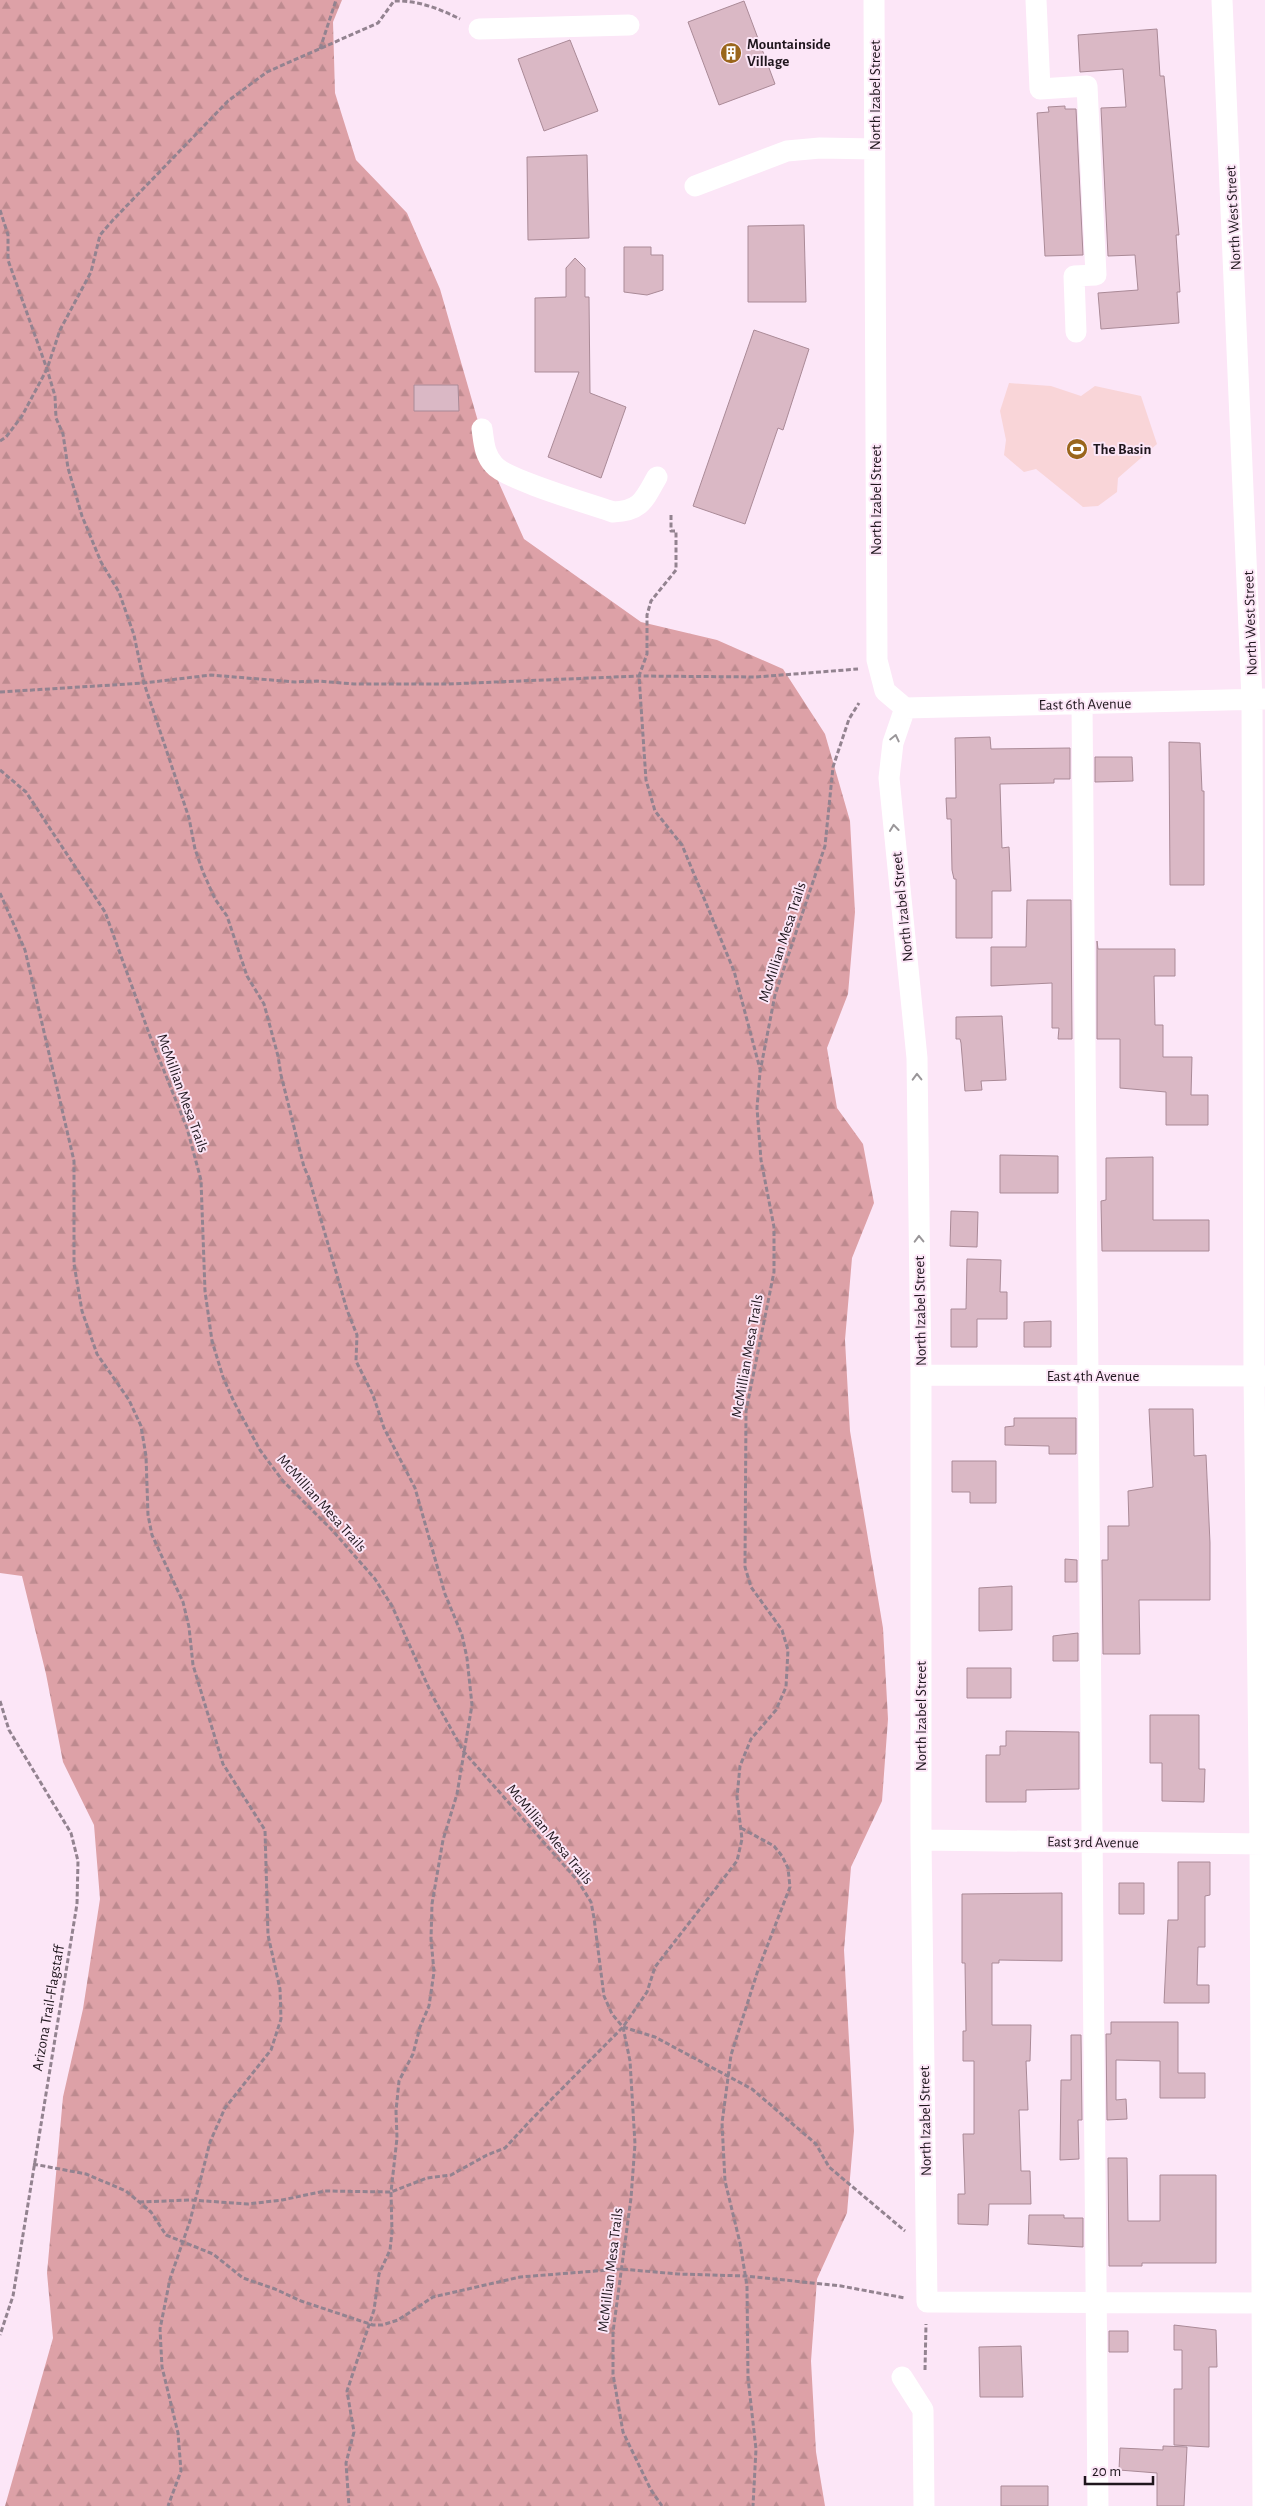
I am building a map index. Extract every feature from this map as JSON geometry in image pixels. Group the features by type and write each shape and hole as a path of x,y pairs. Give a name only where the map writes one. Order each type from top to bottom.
{"street":[{"name":"North Izabel Street","path":"874,0 877,660 885,692 905,708 893,743 889,778 917,1058 921,1376 921,1840 927,2302"},
{"path":"1036,0 1040,89 1087,86 1096,275 1074,276 1076,332"},
{"name":"North West Street","path":"1222,0 1259,699 1263,2506"},
{"path":"479,29 629,25"},
{"path":"695,186 787,151 820,148 875,149"},
{"path":"482,429 484,449 494,466 513,477 612,512 628,512 643,503 657,477"},
{"name":"East 6th Avenue","path":"905,708 1259,699"},
{"path":"1082,704 1098,2506"},
{"name":"East 4th Avenue","path":"921,1376 1260,1376"},
{"name":"East 3rd Avenue","path":"921,1840 1262,1844"},
{"path":"927,2302 1263,2304"},
{"path":"902,2377 923,2410 924,2506"}],"path":[{"path":"320,50 336,0"},
{"path":"0,441 6,437 22,416 47,368 60,330 91,272 100,235 112,220 228,101 267,72 378,23 394,1 403,0 439,8 479,29"},
{"path":"0,210 8,235 8,260 47,368 54,396 56,418 63,434 68,468 82,516 101,562 119,592 134,635 144,683 189,818 195,849 203,872 215,899 227,916 247,976 264,1004 304,1167 310,1178 347,1310 357,1335 356,1361 373,1395 384,1428 415,1488 445,1594 462,1635 467,1658 472,1705 457,1794 443,1840 432,1904 431,1940 434,1972 429,2006 412,2054 399,2081 396,2111 398,2138 391,2192 392,2232 390,2250 379,2274 369,2324 347,2391 354,2432 346,2463 349,2506"},
{"path":"671,515 671,531 676,532 676,570 652,601 648,615 647,654 639,676 646,780 655,811 682,845 734,971 760,1072"},
{"path":"0,692 144,683 211,675 295,682 439,684 639,676 756,677 860,669"},
{"name":"McMillian Mesa Trails","path":"623,2027 648,1992 655,1968 737,1861 742,1839 737,1797 740,1766 751,1740 776,1710 786,1687 788,1650 782,1630 750,1587 745,1567 746,1411 774,1272 774,1227 761,1160 757,1108 760,1072 775,995 825,846 833,767 849,719 859,703"},
{"name":"McMillian Mesa Trails","path":"0,770 26,792 106,912 150,1036 187,1128 200,1180 204,1291 212,1341 223,1376 234,1402 260,1450 283,1481 333,1531 375,1579 392,1606 432,1695 464,1752 578,1881 591,1902 604,1996 612,2014 623,2027 630,2061 635,2144 631,2198 612,2332 612,2374 623,2432 651,2490 662,2506"},
{"path":"0,893 25,950 74,1160 74,1264 82,1311 97,1354 129,1400 141,1426 146,1456 148,1515 152,1535 183,1602 189,1627 193,1665 223,1764 265,1830 268,1935 280,1989 281,2019 271,2050 225,2108 210,2142 196,2200 170,2279 160,2329 162,2367 178,2433 181,2470 168,2506"},
{"name":"Arizona Trail-Flagstaff","path":"0,1701 10,1730 71,1833 78,1861 77,1904 33,2164 13,2296 0,2335"},
{"path":"741,1828 774,1846 788,1868 790,1888 758,1970 731,2055 722,2123 725,2180 746,2276 748,2378 756,2449 753,2506"},
{"path":"139,2202 196,2200 248,2204 282,2200 325,2191 391,2192 427,2178 451,2174 487,2155 506,2148 623,2027 654,2037 752,2089 816,2144 829,2167 904,2231 926,2236"},
{"path":"33,2164 86,2174 126,2191 151,2212 166,2236 213,2254 243,2278 275,2288 300,2301 369,2324 382,2325 398,2320 433,2297 520,2277 621,2270 746,2276 841,2286 927,2302 924,2371"}],"green space":[{"path":"0,0 342,0 333,22 335,93 356,160 407,213 440,289 490,463 524,539 641,622 717,640 783,669 825,734 850,821 855,912 848,994 827,1048 837,1108 863,1144 874,1203 852,1258 845,1340 850,1431 883,1628 888,1719 882,1801 851,1867 844,1950 854,2131 847,2213 817,2279 811,2361 816,2452 825,2506 5,2506 53,2338 47,2273 63,2097 83,2009 100,1899 94,1825 63,1762 46,1674 22,1576 0,1573"}],"shaded area":[{"name":"The Basin","path":"1009,383 1051,386 1081,396 1095,386 1141,396 1157,444 1118,478 1117,492 1098,506 1083,507 1036,469 1024,472 1004,455 1006,440 1000,411"}],"building":[{"name":"Mountainside Village","path":"744,1 775,84 719,105 688,22"},
{"path":"1157,29 1160,76 1164,76 1179,235 1176,235 1180,292 1177,292 1179,323 1101,329 1098,293 1138,290 1135,255 1108,256 1101,108 1126,107 1123,69 1080,72 1078,35"},
{"path":"570,40 598,111 544,131 518,59"},
{"path":"1065,106 1065,109 1076,109 1083,255 1045,256 1037,113 1049,112 1048,107"},
{"path":"587,155 589,238 528,240 527,157"},
{"path":"804,225 806,302 748,302 748,226"},
{"path":"624,247 651,247 651,255 663,255 663,290 647,295 624,292"},
{"path":"575,258 585,268 585,297 589,297 590,393 626,407 601,478 548,457 579,372 535,372 535,298 566,297 566,268"},
{"path":"754,330 809,349 783,430 778,428 745,524 693,506"},
{"path":"414,385 458,385 459,411 414,411"},
{"path":"990,737 991,749 1070,748 1070,779 1054,779 1054,783 1000,784 1002,848 1009,847 1011,891 992,891 992,938 956,938 956,879 954,879 952,870 951,819 947,819 946,798 956,798 955,738"},
{"path":"1169,742 1200,743 1202,791 1204,791 1204,885 1170,885"},
{"path":"1095,757 1132,757 1133,781 1095,782"},
{"path":"1027,900 1071,900 1072,1039 1058,1039 1059,1028 1052,1028 1052,983 991,986 991,947 1026,947"},
{"path":"1097,941 1098,949 1175,949 1175,976 1154,976 1155,1025 1163,1025 1163,1057 1192,1057 1191,1095 1208,1095 1208,1125 1166,1125 1166,1092 1120,1088 1120,1039 1097,1039"},
{"path":"1002,1016 1006,1080 981,1081 982,1090 965,1091 961,1043 960,1039 956,1039 956,1017"},
{"path":"1000,1155 1058,1156 1058,1193 1000,1193"},
{"path":"1153,1157 1153,1220 1209,1220 1209,1251 1102,1251 1101,1201 1106,1200 1106,1158"},
{"path":"951,1211 978,1212 977,1247 950,1246"},
{"path":"967,1259 1001,1260 1000,1292 1007,1292 1007,1319 977,1319 977,1347 951,1347 951,1309 966,1309"},
{"path":"1051,1321 1051,1347 1024,1347 1024,1322"},
{"path":"1149,1409 1193,1409 1194,1456 1206,1455 1210,1543 1210,1600 1139,1600 1140,1654 1103,1654 1102,1560 1108,1560 1108,1526 1129,1526 1128,1491 1153,1487"},
{"path":"1014,1418 1076,1418 1076,1454 1049,1454 1049,1446 1005,1445 1005,1427 1014,1426"},
{"path":"952,1461 996,1461 996,1503 970,1503 970,1492 952,1492"},
{"path":"1065,1559 1077,1560 1077,1582 1065,1582"},
{"path":"1012,1586 1012,1630 979,1631 979,1588"},
{"path":"1078,1633 1078,1661 1053,1661 1053,1636"},
{"path":"967,1668 1011,1668 1011,1698 967,1698"},
{"path":"1150,1715 1199,1715 1199,1769 1205,1769 1204,1802 1162,1801 1162,1763 1150,1763"},
{"path":"1006,1731 1079,1732 1079,1789 1026,1790 1026,1802 986,1802 986,1755 1000,1755 1000,1746 1006,1746"},
{"path":"1178,1862 1210,1862 1210,1895 1205,1896 1205,1947 1198,1947 1197,1985 1209,1985 1209,2003 1164,2003 1168,1920 1178,1920"},
{"path":"1119,1883 1144,1883 1144,1914 1119,1914"},
{"path":"1062,1893 1062,1961 999,1960 999,1963 992,1963 992,2025 1031,2025 1030,2061 1026,2061 1028,2110 1019,2110 1021,2171 1030,2171 1031,2204 989,2204 988,2225 958,2224 958,2194 965,2194 963,2134 974,2134 974,2061 963,2061 963,2031 966,2031 965,1963 962,1963 962,1894"},
{"path":"1111,2022 1178,2022 1178,2073 1205,2073 1205,2098 1160,2098 1160,2061 1116,2060 1116,2100 1126,2099 1127,2119 1107,2120 1106,2034 1111,2034"},
{"path":"1071,2035 1081,2035 1082,2120 1078,2120 1079,2159 1060,2160 1061,2080 1071,2080"},
{"path":"1108,2158 1127,2158 1128,2221 1160,2221 1160,2175 1216,2175 1216,2263 1142,2263 1142,2266 1109,2266"},
{"path":"1029,2215 1064,2215 1064,2218 1083,2218 1083,2247 1028,2244"},
{"path":"1174,2325 1216,2330 1217,2367 1209,2367 1209,2447 1174,2445 1174,2389 1182,2389 1182,2350 1174,2350"},
{"path":"1109,2331 1128,2331 1128,2352 1109,2352"},
{"path":"1021,2346 1023,2397 980,2397 979,2347"},
{"path":"1163,2446 1187,2447 1184,2506 1157,2506 1157,2473 1119,2470 1120,2448 1163,2450"},
{"path":"1001,2486 1048,2486 1048,2506 1001,2506"}],"place":[{"name":"Mountainside Village","path":"731,53"},
{"name":"The Basin","path":"1077,449"}]}
